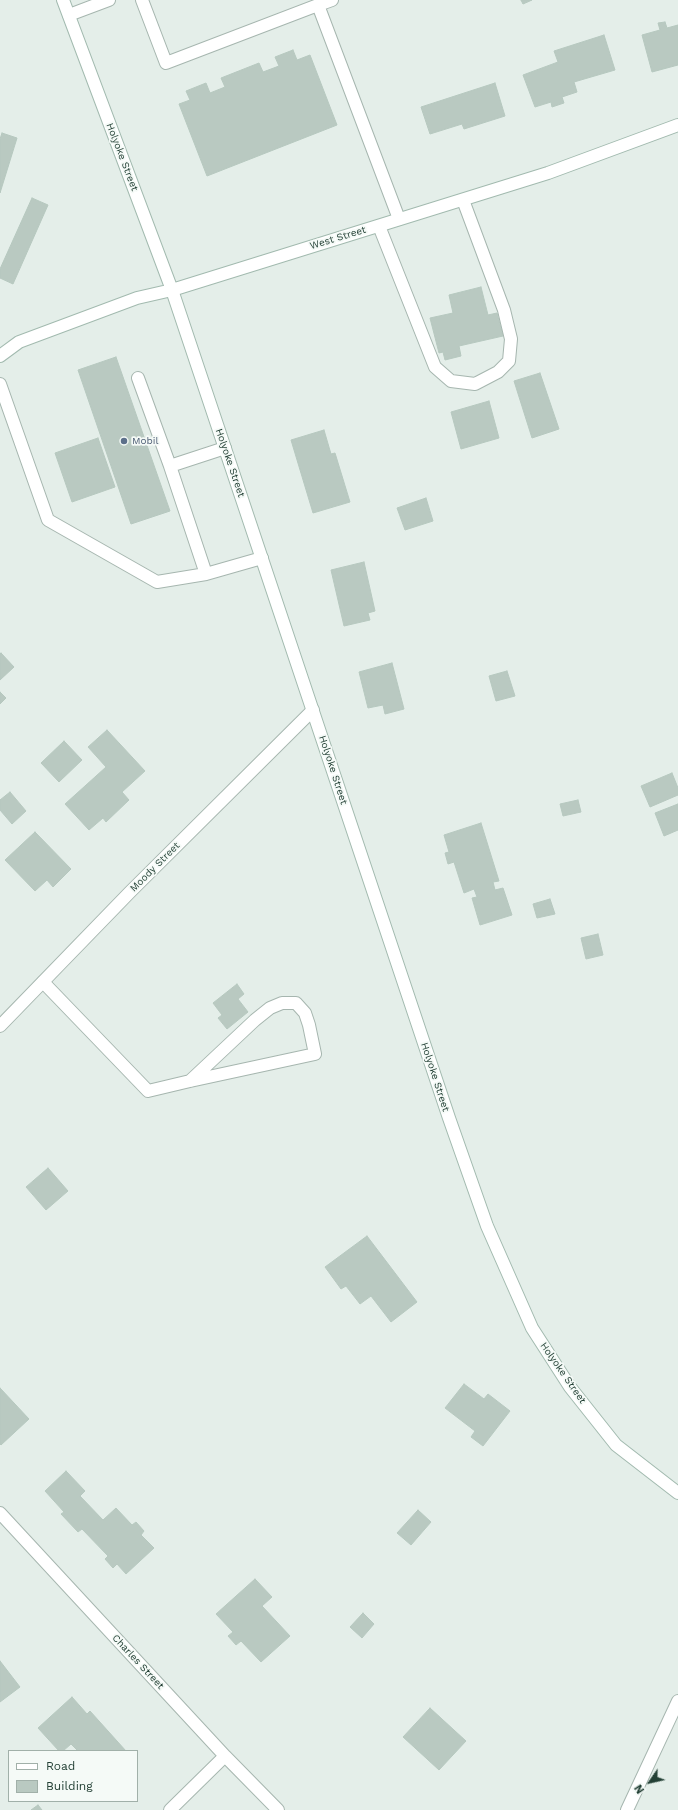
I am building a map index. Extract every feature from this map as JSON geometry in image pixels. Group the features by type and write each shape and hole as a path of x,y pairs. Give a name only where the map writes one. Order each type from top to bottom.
{"main road":[{"name":"Holyoke Street","path":"63,0 172,290 449,1118 487,1226 532,1328 570,1387 616,1445 678,1493"},
{"path":"69,15 110,0"},
{"path":"142,0 166,63 332,0"},
{"path":"318,5 399,220"},
{"name":"West Street","path":"0,356 19,342 136,298 172,290 463,200 548,173 678,126"},
{"path":"380,226 435,367 451,381 475,384 498,372 509,361 511,339 504,310 463,200"},
{"path":"138,378 170,466 206,574"},
{"path":"0,384 48,520 157,582 206,574 262,558"},
{"path":"170,466 225,448"},
{"name":"Moody Street","path":"0,1026 130,892 313,710"},
{"path":"43,982 148,1091 315,1054 309,1025 304,1013 296,1003 282,1003 270,1008 255,1020 190,1081"},
{"name":"Charles Street","path":"0,1513 225,1756 278,1810"},
{"path":"627,1810 678,1701"},
{"path":"170,1810 225,1756"}],"building":[{"path":"521,0 532,0 523,4"},
{"path":"665,22 667,28 678,25 678,65 652,72 642,35 660,30 658,23"},
{"path":"604,35 615,70 574,82 577,92 562,97 564,103 552,107 551,102 535,107 523,75 558,62 554,51"},
{"path":"293,50 297,60 310,55 337,125 207,176 179,104 190,100 186,91 206,83 210,93 225,87 221,78 259,63 263,72 279,66 275,57"},
{"path":"495,83 505,116 464,129 462,124 430,134 421,107"},
{"path":"2,133 17,138 0,193 0,139"},
{"path":"32,198 48,205 13,284 0,278 0,269"},
{"path":"481,287 488,315 497,313 503,336 459,346 461,356 445,360 443,352 439,353 430,318 453,313 449,295"},
{"path":"116,357 170,511 131,524 78,370"},
{"path":"540,373 559,429 532,438 514,381"},
{"path":"489,401 499,438 461,449 451,412"},
{"path":"324,430 331,454 335,453 350,502 313,513 291,440"},
{"path":"98,438 115,487 72,502 55,453"},
{"path":"426,498 433,521 405,530 397,508"},
{"path":"364,562 375,611 368,613 370,620 344,626 331,570"},
{"path":"1,653 14,667 0,680 0,654"},
{"path":"392,663 404,709 385,714 383,705 368,708 359,672"},
{"path":"507,671 515,696 496,701 489,676"},
{"path":"0,692 6,698 0,704"},
{"path":"107,730 145,771 122,792 129,800 106,822 103,818 89,830 65,804 106,767 88,747"},
{"path":"64,741 82,760 59,782 41,763"},
{"path":"672,773 678,788 678,795 650,807 641,786"},
{"path":"10,792 26,811 12,824 0,810 0,800"},
{"path":"578,800 581,812 563,816 560,804"},
{"path":"678,804 678,830 664,836 655,813"},
{"path":"481,823 499,881 493,882 495,890 503,888 512,915 480,925 472,898 477,897 474,889 464,893 454,862 448,864 445,853 449,852 444,835"},
{"path":"35,832 71,869 53,887 47,880 35,891 5,860"},
{"path":"550,899 555,914 537,918 533,904"},
{"path":"598,934 603,955 586,959 581,938"},
{"path":"237,984 244,994 238,999 248,1012 227,1029 218,1018 222,1015 213,1003"},
{"path":"48,1168 68,1191 46,1210 26,1187"},
{"path":"367,1236 417,1302 391,1322 371,1296 360,1304 346,1286 341,1289 325,1267"},
{"path":"464,1384 484,1399 488,1394 510,1411 483,1446 471,1437 475,1431 445,1408"},
{"path":"0,1388 29,1419 1,1445 0,1444"},
{"path":"66,1471 85,1491 80,1496 103,1520 116,1508 132,1525 136,1522 144,1531 141,1535 154,1548 126,1574 117,1564 113,1568 105,1559 108,1556 82,1529 78,1532 61,1514 64,1512 45,1491"},
{"path":"418,1510 431,1522 411,1545 397,1533"},
{"path":"255,1579 272,1597 262,1606 290,1636 261,1662 241,1641 236,1645 228,1636 233,1632 216,1614"},
{"path":"363,1613 374,1624 362,1638 350,1627"},
{"path":"0,1661 20,1687 0,1702"},
{"path":"72,1697 87,1714 90,1711 125,1750 77,1750 71,1744 64,1750 58,1750 38,1728"},
{"path":"430,1708 466,1741 439,1770 403,1737"},
{"path":"38,1805 42,1810 31,1810"}],"place":[{"name":"Mobil","path":"124,441"}]}
